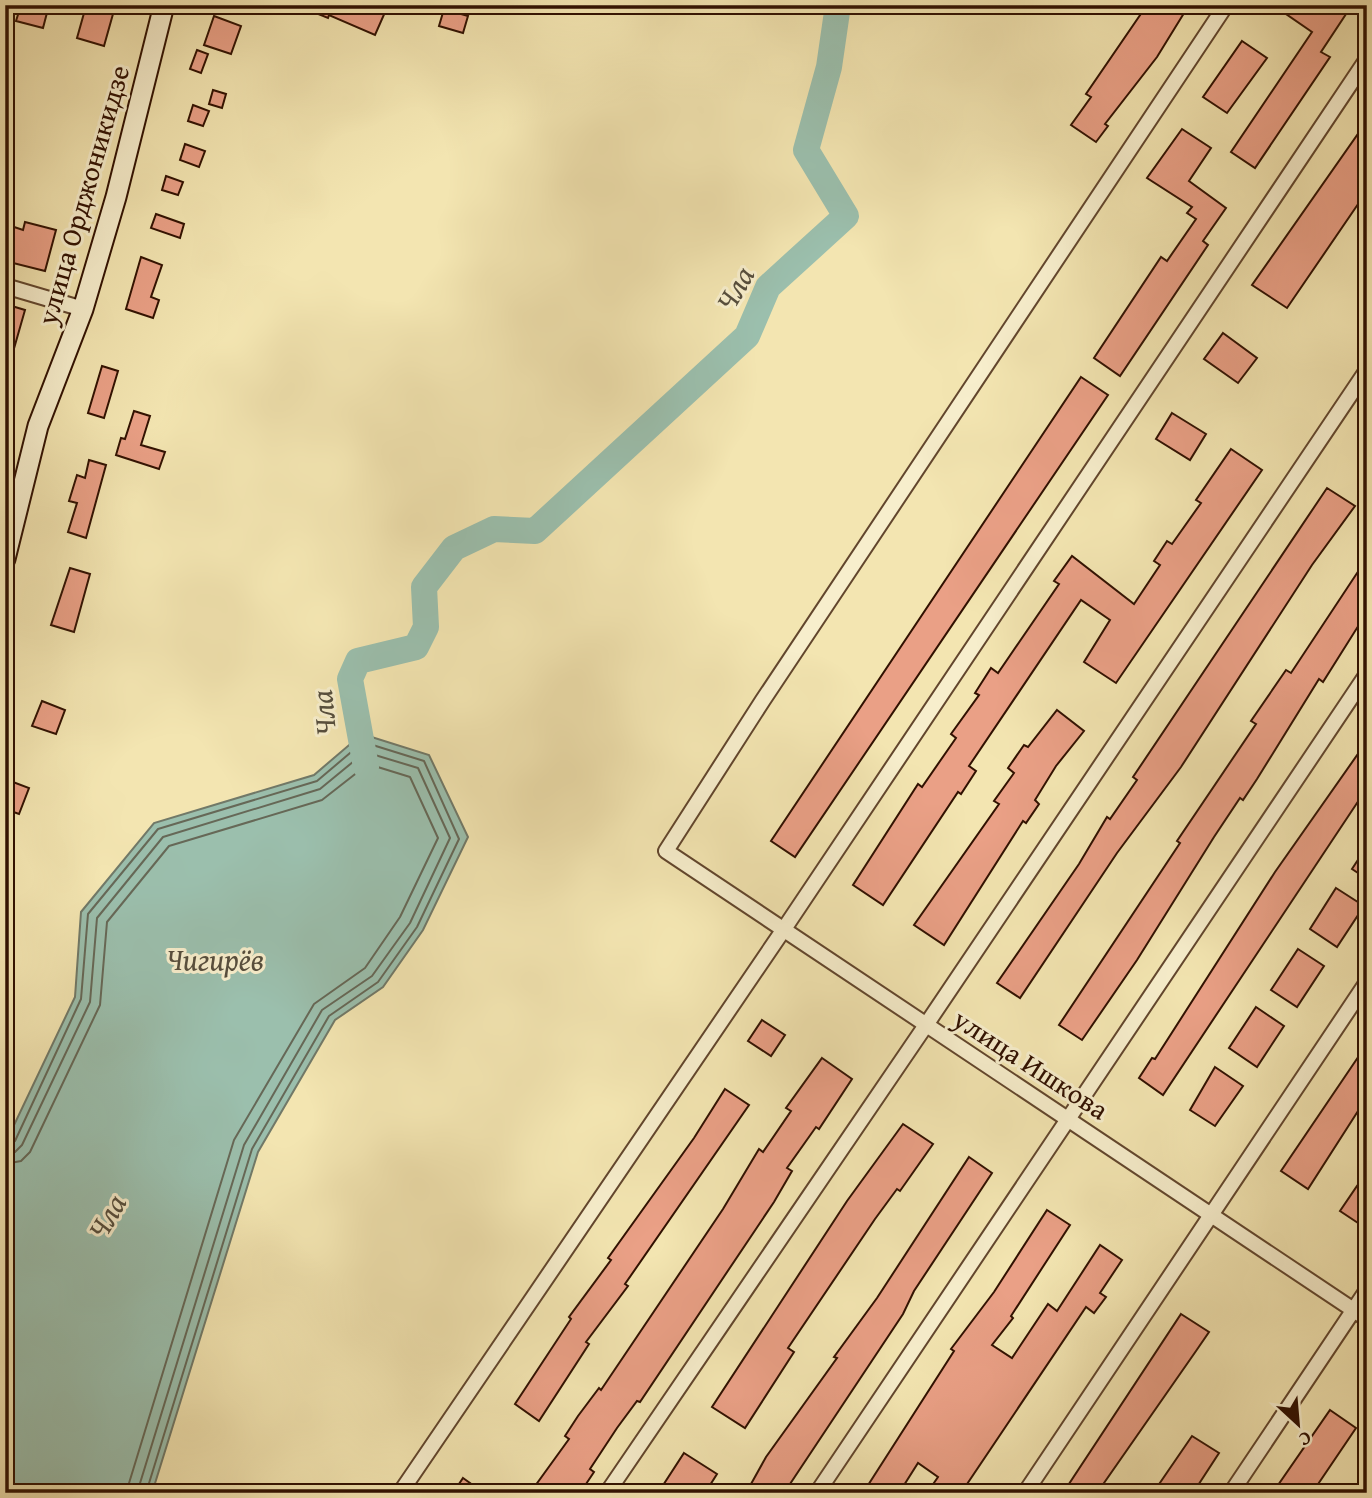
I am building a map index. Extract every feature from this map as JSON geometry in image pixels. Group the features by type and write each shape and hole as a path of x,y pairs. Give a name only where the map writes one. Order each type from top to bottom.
{"street":[{"name":"улица Орджоникидзе","path":"5,559 38,426 83,309 116,197 164,5"},
{"name":"улица Ишкова","path":"1226,5 763,700 666,851 1367,1319"},
{"path":"400,1493 784,929 1367,58"},
{"path":"5,286 83,309"},
{"path":"607,1493 1367,370"},
{"path":"817,1493 1367,674"},
{"path":"1025,1493 1367,982"},
{"path":"1231,1493 1367,1290"}],"water":[{"name":"Чигирёв","path":"362,734 429,755 468,837 423,930 383,987 335,1020 258,1152 152,1493 5,1493 5,1144 75,997 81,912 154,823 314,775"}],"building":[{"path":"21,5 49,5 43,28 16,21"},
{"path":"296,5 374,5 386,10 375,35 329,15 328,18"},
{"path":"1147,5 1189,5 1157,57 1105,124 1108,126 1096,142 1071,125 1091,97 1086,94"},
{"path":"1273,5 1352,5 1321,52 1330,57 1255,168 1231,152 1312,32"},
{"path":"86,6 113,14 104,46 77,38"},
{"path":"444,9 468,16 463,33 439,26"},
{"path":"214,16 241,26 231,54 204,45"},
{"path":"1242,41 1267,58 1227,113 1203,97"},
{"path":"197,50 208,54 201,73 190,69"},
{"path":"213,90 226,94 222,108 209,104"},
{"path":"193,105 209,111 203,126 188,121"},
{"path":"1367,121 1367,191 1287,308 1252,285"},
{"path":"1182,129 1211,148 1189,181 1226,208 1203,241 1208,245 1120,376 1094,358 1161,257 1167,261 1196,219 1187,213 1192,207 1147,178"},
{"path":"185,144 205,151 199,167 180,160"},
{"path":"166,176 183,182 178,195 162,190"},
{"path":"156,214 184,224 180,238 151,228"},
{"path":"25,222 56,230 45,271 5,261 5,224 23,230"},
{"path":"141,257 162,265 151,297 159,300 153,318 126,309"},
{"path":"5,304 25,310 9,366 5,366"},
{"path":"1223,333 1257,358 1238,383 1204,359"},
{"path":"102,366 118,371 104,418 88,413"},
{"path":"1081,377 1108,395 795,857 771,841"},
{"path":"134,411 150,416 141,445 165,452 159,469 116,455 121,438 125,439"},
{"path":"1172,413 1206,434 1190,460 1156,439"},
{"path":"1231,449 1262,470 1116,683 1084,662 1110,620 1081,600 969,766 976,771 961,794 958,792 883,905 853,885 918,784 922,787 956,738 951,734 979,695 975,693 991,668 998,673 1059,584 1054,581 1072,556 1134,604 1160,565 1154,561 1167,541 1172,544 1201,503 1196,500"},
{"path":"89,460 106,465 86,538 68,532 77,503 69,501 77,475 85,478"},
{"path":"1327,488 1355,506 1312,565 1181,767 1117,853 1020,998 997,983 1079,864 1107,817 1110,819 1137,780 1133,777"},
{"path":"1367,558 1367,623 1362,620 1323,682 1319,679 1257,779 1243,800 1240,798 1137,960 1082,1040 1059,1025 1256,724 1251,721 1286,670 1291,673"},
{"path":"70,568 90,574 74,632 51,625"},
{"path":"42,701 65,710 56,734 32,726"},
{"path":"1057,710 1084,731 1056,766 1035,800 1039,804 1026,823 1023,821 944,945 914,925 999,804 994,801 1014,773 1008,768 1024,745 1028,747"},
{"path":"1367,741 1367,788 1163,1095 1139,1078 1152,1058 1155,1059 1275,872"},
{"path":"5,779 29,788 19,814 5,809"},
{"path":"1367,846 1367,879 1352,869"},
{"path":"1336,888 1364,906 1337,947 1310,929"},
{"path":"1298,949 1324,966 1297,1007 1271,990"},
{"path":"1256,1007 1284,1026 1257,1067 1229,1048"},
{"path":"762,1020 785,1035 771,1056 748,1041"},
{"path":"1367,1044 1367,1097 1308,1189 1281,1171"},
{"path":"822,1058 852,1079 819,1129 816,1127 787,1168 792,1171 774,1202 640,1402 637,1401 617,1428 590,1469 594,1472 580,1493 530,1493 569,1439 565,1436 578,1416 599,1388 601,1390 723,1209 759,1149 763,1152 791,1111 786,1108"},
{"path":"1215,1067 1243,1086 1215,1126 1190,1110"},
{"path":"725,1089 749,1105 625,1284 628,1286 586,1342 589,1344 539,1421 515,1404 571,1319 569,1317 611,1260 608,1258 694,1138"},
{"path":"903,1124 933,1144 900,1191 897,1189 875,1219 788,1348 794,1352 745,1428 712,1407 847,1201"},
{"path":"969,1157 992,1173 914,1291 903,1314 784,1493 746,1493 766,1457 837,1358 834,1357 877,1298"},
{"path":"1357,1186 1367,1193 1367,1229 1340,1211"},
{"path":"1047,1210 1070,1225 1011,1316 1013,1318 992,1345 1012,1358 1048,1304 1057,1311 1100,1245 1122,1260 1100,1293 1106,1297 1094,1313 1086,1307 961,1493 927,1493 938,1477 918,1463 899,1493 863,1493 954,1351 951,1349 994,1292"},
{"path":"1181,1314 1209,1332 1097,1493 1063,1493"},
{"path":"1330,1410 1356,1428 1312,1493 1283,1493 1276,1488"},
{"path":"1192,1436 1219,1453 1193,1493 1153,1493"},
{"path":"684,1453 717,1474 705,1493 658,1493"},
{"path":"463,1478 484,1493 453,1493"}],"waterway":[{"name":"Чла","path":"366,767 350,679 358,661 416,647 426,627 424,587 454,548 494,529 535,531 747,336 768,287 846,216 806,150 829,67 838,5"}]}
